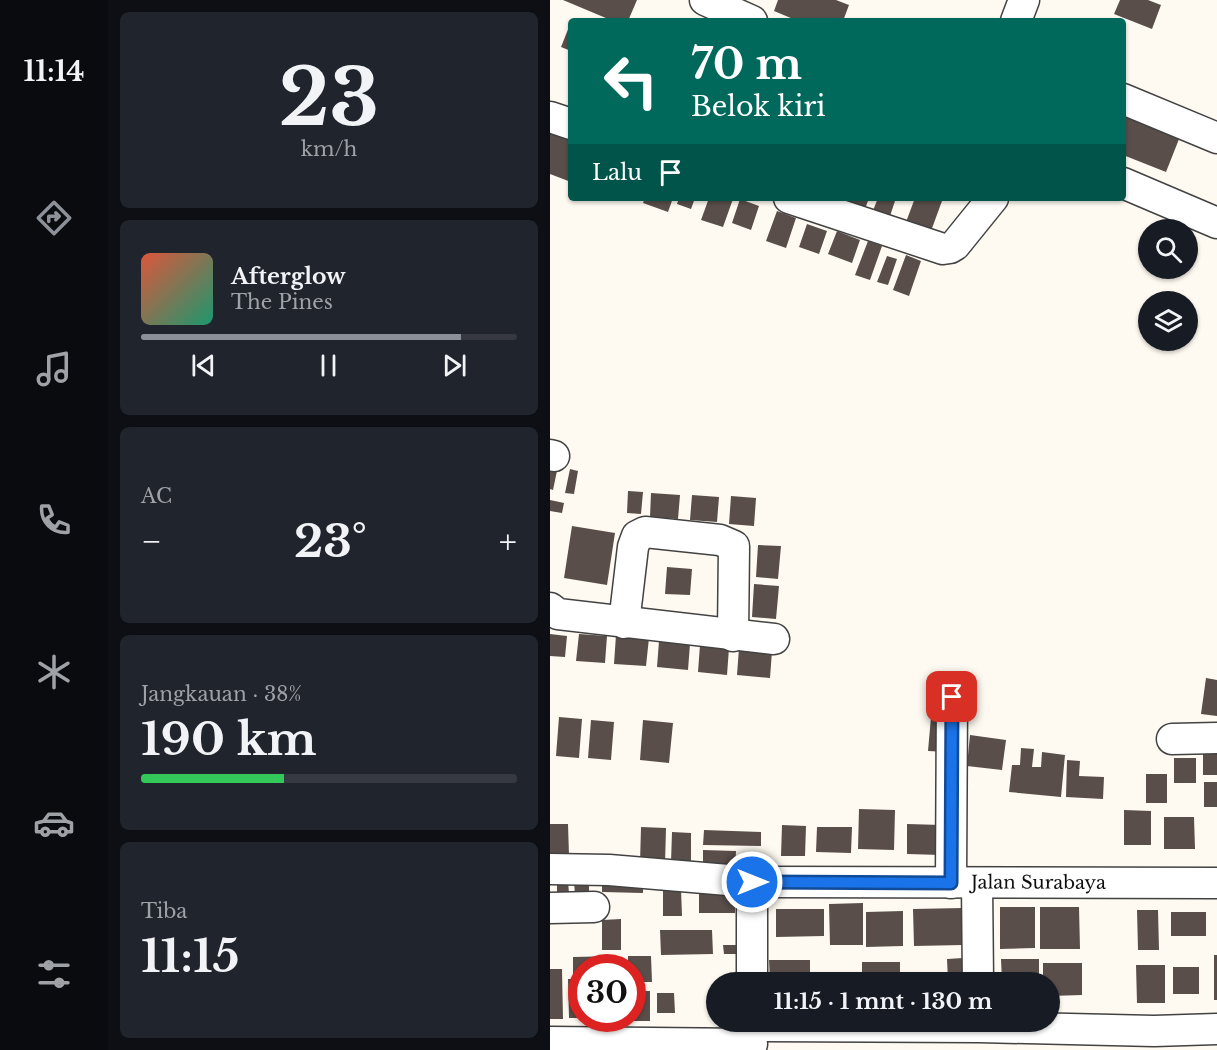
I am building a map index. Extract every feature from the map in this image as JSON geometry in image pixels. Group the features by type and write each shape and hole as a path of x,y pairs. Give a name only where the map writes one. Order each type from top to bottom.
{"street":[{"path":"705,0 745,18"},
{"path":"1017,18 1024,0"},
{"path":"1126,100 1216,138"},
{"path":"550,117 568,123"},
{"path":"1126,184 1216,224"},
{"path":"798,201 943,249 950,249 955,245 991,201"},
{"path":"624,623 633,547 637,536 645,532 720,540 734,546 733,636"},
{"path":"550,608 558,614 774,639"},
{"path":"952,697 964,883 977,972"},
{"path":"1172,739 1216,738"},
{"name":"Jalan Surabaya","path":"550,869 600,869 752,882 1216,883"},
{"path":"752,882 752,972"},
{"path":"550,908 594,907"},
{"path":"1060,1032 1154,1041 1216,1029"},
{"path":"550,1042 814,1032"}],"building":[{"path":"563,0 637,0 629,18 606,18"},
{"path":"778,0 836,0 849,5 844,18 791,18 774,11"},
{"path":"1120,0 1148,0 1161,5 1152,29 1114,14"},
{"path":"568,30 568,50 561,47"},
{"path":"1126,112 1181,134 1166,172 1126,156"},
{"path":"550,129 568,135 568,181 550,174"},
{"path":"644,201 672,201 668,212 643,203"},
{"path":"678,201 694,201 691,209 677,204"},
{"path":"708,201 732,201 723,227 701,220"},
{"path":"739,201 759,206 751,230 732,223"},
{"path":"844,201 868,201 865,209"},
{"path":"877,201 895,201 889,219 872,213"},
{"path":"914,201 942,201 931,231 906,222"},
{"path":"777,211 796,218 786,248 766,241"},
{"path":"807,224 827,231 819,254 799,247"},
{"path":"837,231 860,240 852,263 828,254"},
{"path":"868,241 882,246 870,280 855,275"},
{"path":"906,255 921,261 909,296 893,290"},
{"path":"887,256 897,259 888,285 877,282"},
{"path":"550,464 558,466 553,490 550,489"},
{"path":"570,469 578,471 574,494 565,493"},
{"path":"628,491 643,492 641,514 627,513"},
{"path":"651,493 680,495 678,519 650,517"},
{"path":"692,495 719,497 717,522 690,520"},
{"path":"731,496 756,498 754,526 729,524"},
{"path":"550,500 564,503 562,513 550,511"},
{"path":"572,526 615,533 607,585 564,578"},
{"path":"758,545 781,546 778,579 756,577"},
{"path":"667,567 692,569 690,595 665,594"},
{"path":"754,584 779,586 776,619 752,617"},
{"path":"550,634 567,636 565,657 550,656"},
{"path":"579,634 607,636 605,663 576,661"},
{"path":"616,635 649,638 646,666 614,664"},
{"path":"659,641 690,644 688,670 657,667"},
{"path":"700,645 729,648 727,675 698,672"},
{"path":"739,648 772,651 770,678 737,675"},
{"path":"1206,678 1217,680 1217,716 1201,714"},
{"path":"559,717 582,719 579,758 556,756"},
{"path":"931,717 949,719 947,752 928,751"},
{"path":"591,720 614,722 611,760 588,758"},
{"path":"643,720 673,723 669,763 640,760"},
{"path":"970,735 1006,740 1002,770 967,766"},
{"path":"1021,748 1034,749 1032,767 1041,767 1042,752 1065,755 1061,797 1009,792 1012,765 1020,765"},
{"path":"1203,753 1217,753 1217,775 1203,775"},
{"path":"1174,758 1196,758 1196,783 1174,783"},
{"path":"1067,760 1080,761 1079,776 1104,777 1103,799 1066,797"},
{"path":"1146,774 1167,774 1167,803 1146,803"},
{"path":"1204,782 1217,782 1217,807 1204,807"},
{"path":"859,809 895,810 894,850 858,849"},
{"path":"1124,810 1151,811 1151,845 1124,845"},
{"path":"1164,817 1194,817 1195,849 1164,849"},
{"path":"550,824 568,824 569,855 550,856"},
{"path":"907,824 942,825 941,855 907,854"},
{"path":"782,825 806,826 805,856 781,856"},
{"path":"641,827 666,828 665,864 640,863"},
{"path":"817,827 852,827 851,853 816,852"},
{"path":"704,830 761,832 761,846 703,845"},
{"path":"672,832 691,833 691,862 671,862"},
{"path":"703,850 736,851 735,872 703,872"},
{"path":"747,854 763,855 762,872 747,872"},
{"path":"602,875 643,876 643,893 602,892"},
{"path":"557,880 568,880 569,894 557,894"},
{"path":"574,881 589,881 589,895 575,895"},
{"path":"699,886 735,886 735,913 699,913"},
{"path":"663,888 681,889 682,916 663,916"},
{"path":"863,903 863,945 830,945 829,904"},
{"path":"1000,907 1035,907 1035,948 1000,949"},
{"path":"1040,907 1079,907 1080,949 1040,949"},
{"path":"963,908 963,945 914,946 913,909"},
{"path":"776,909 824,909 824,936 776,937"},
{"path":"1137,910 1158,910 1159,950 1138,950"},
{"path":"903,911 903,946 866,947 866,912"},
{"path":"1171,912 1206,912 1206,936 1171,936"},
{"path":"621,919 621,950 602,950 602,920"},
{"path":"660,930 712,930 713,954 661,955"},
{"path":"723,945 743,945 743,954 724,954"},
{"path":"1214,955 1217,955 1217,1000 1214,1000"},
{"path":"646,956 651,956 652,982 646,982"},
{"path":"963,958 963,972 948,972 947,959"},
{"path":"1001,959 1039,959 1039,972 1002,972"},
{"path":"769,960 810,960 810,972 770,972"},
{"path":"862,962 900,962 900,972 862,972"},
{"path":"1043,963 1082,963 1082,995 1060,996 1060,972 1043,972"},
{"path":"1136,965 1165,965 1165,1003 1137,1003"},
{"path":"1173,967 1199,967 1199,994 1173,994"},
{"path":"550,969 562,969 563,1019 550,1019"},
{"path":"646,991 650,991 650,1021 646,1021"},
{"path":"657,993 674,993 675,1013 657,1013"}],"route":[{"path":"752,882 951,883 952,697"}]}
